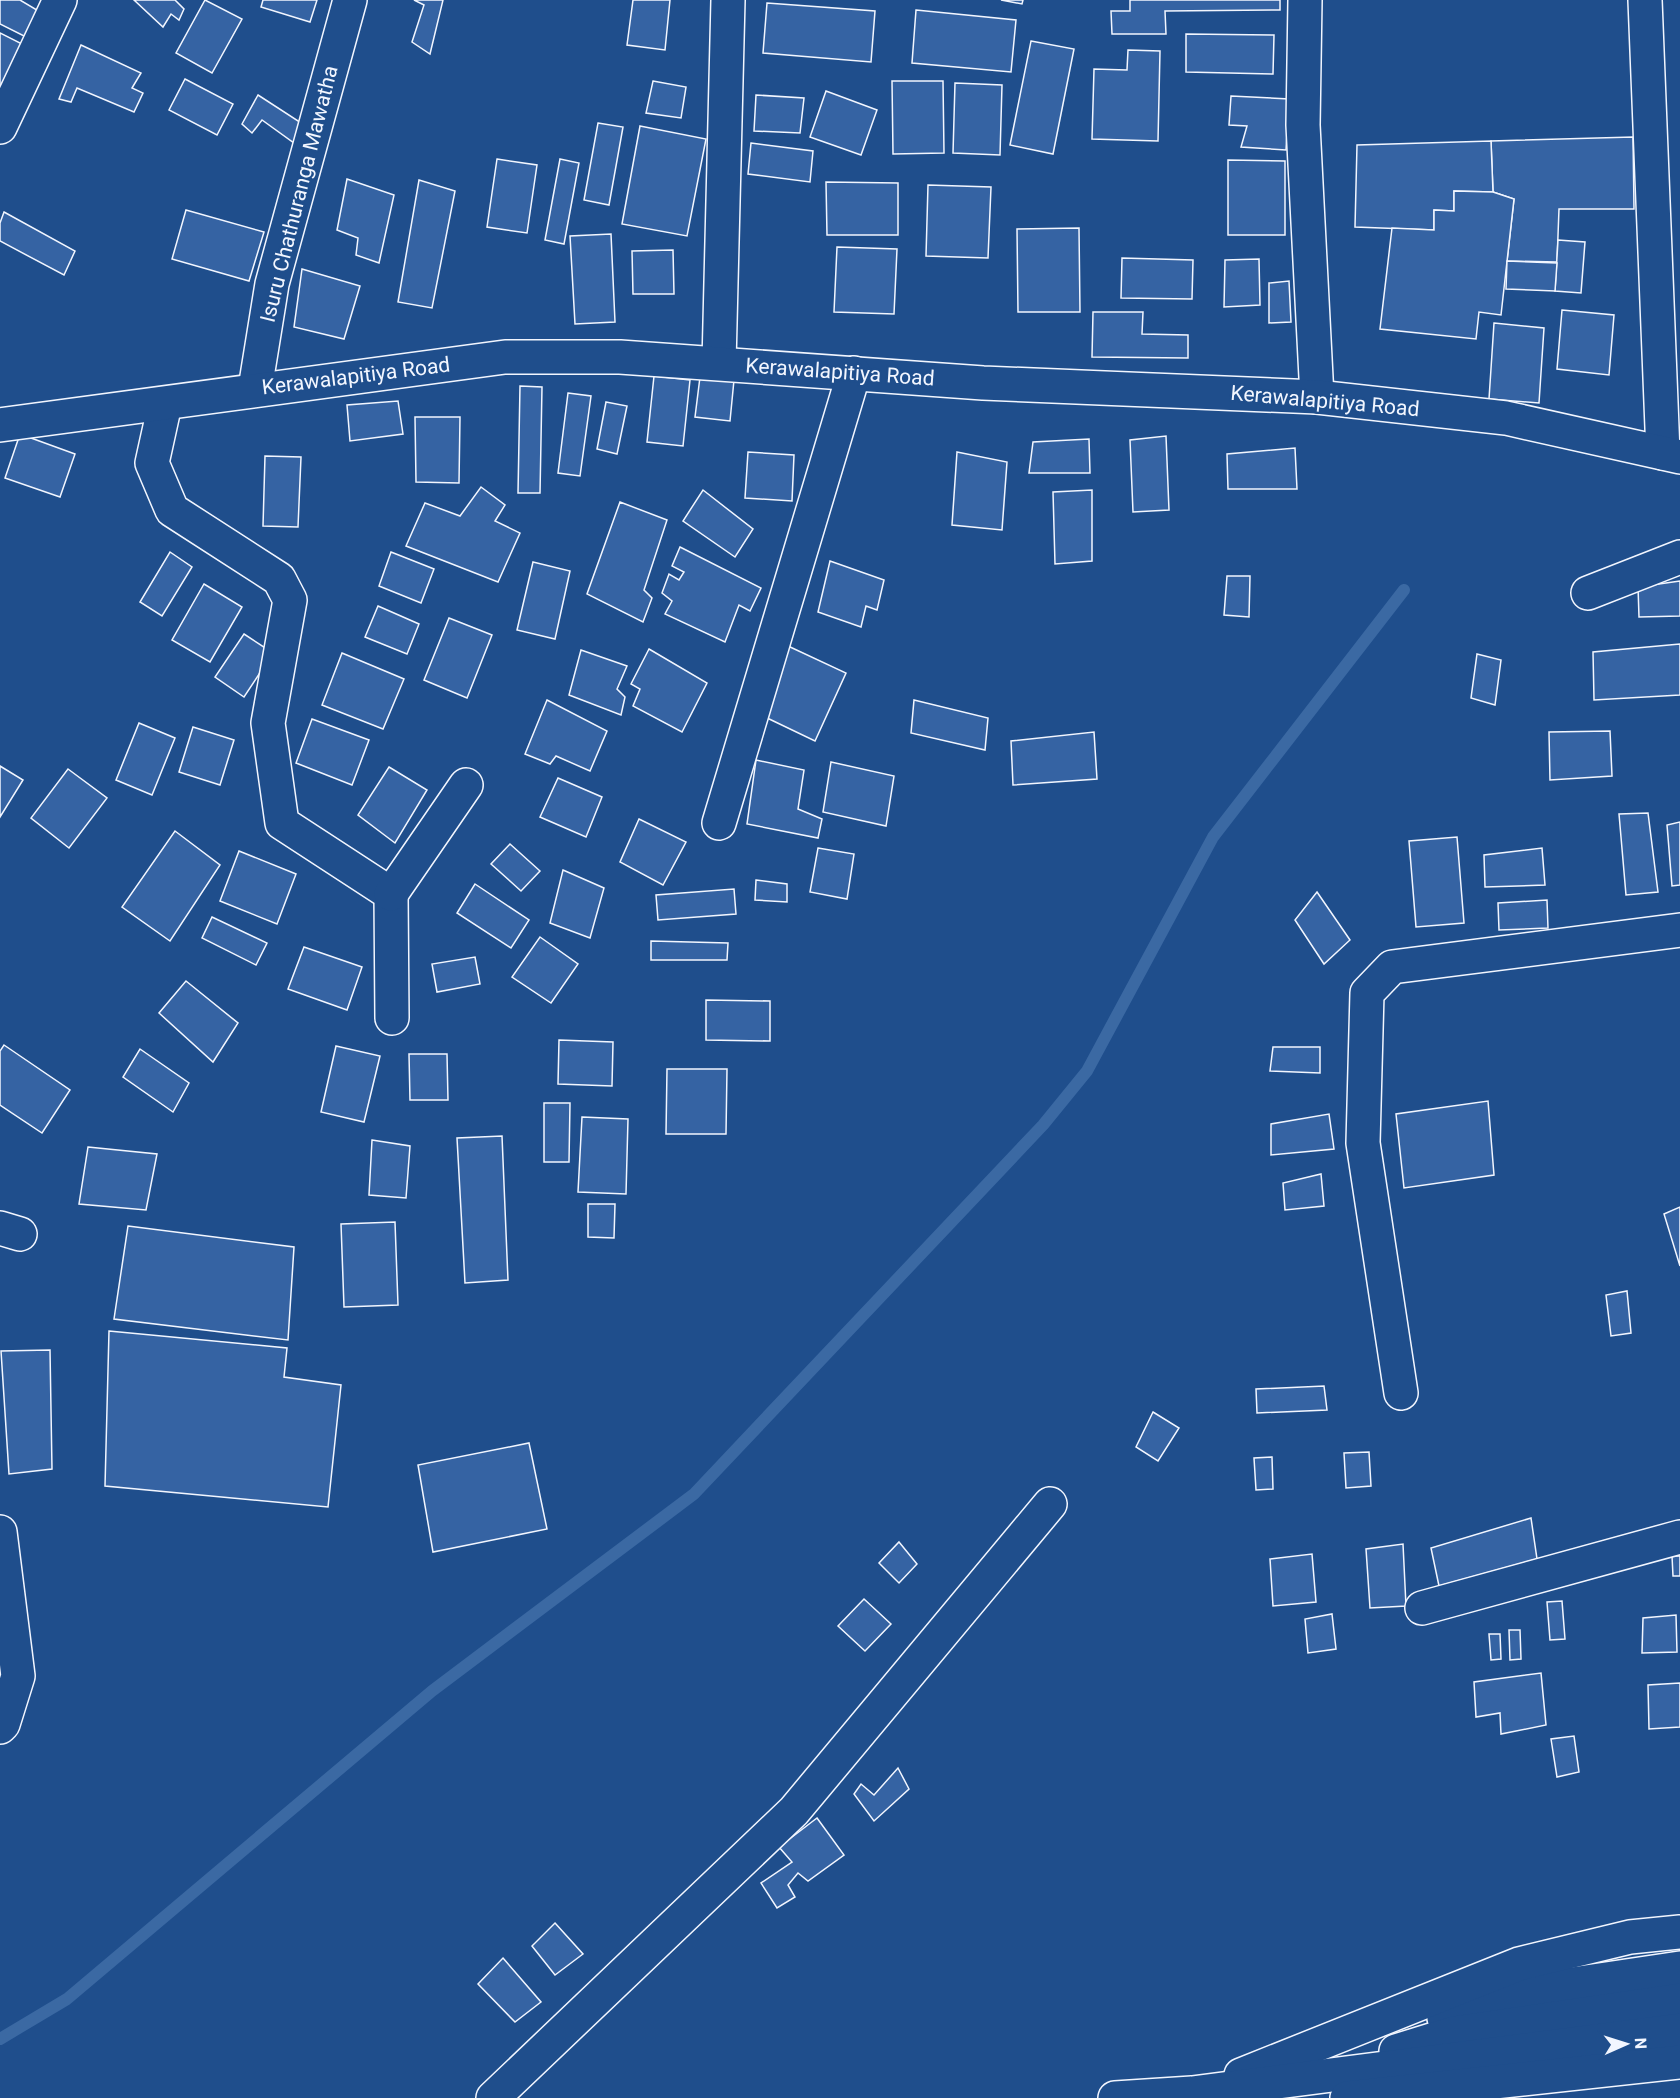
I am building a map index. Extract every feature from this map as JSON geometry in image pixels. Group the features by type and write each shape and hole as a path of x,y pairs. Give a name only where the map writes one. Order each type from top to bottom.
{"main road":[{"path":"0,127 60,0"},
{"name":"Isuru Chathuranga Mawatha","path":"255,389 272,284 350,0"},
{"path":"718,363 728,0"},
{"path":"1305,0 1303,124 1317,397"},
{"path":"1645,0 1671,455"},
{"name":"Kerawalapitiya Road","path":"0,425 505,357 620,357 983,383 1317,397 1506,418 1671,455"},
{"path":"719,823 854,373"},
{"path":"165,404 152,463 172,510 279,579 290,600 268,723 282,824 391,894"},
{"path":"1588,593 1680,557"},
{"path":"392,1018 391,894 466,785"},
{"path":"1401,1393 1363,1143 1368,993 1392,967 1680,930"},
{"path":"494,2098 794,1811 1050,1504"},
{"path":"0,1532 18,1677 3,1724 0,1726"},
{"path":"1422,1608 1680,1537"},
{"path":"1192,2093 1520,1964 1630,1937 1680,1932"},
{"path":"1402,2049 1440,2019 1539,1989 1680,1968"},
{"path":"1299,2079 1454,2033 1680,2000"},
{"path":"1115,2098 1192,2093 1680,2030"},
{"path":"1347,2098 1680,2062"}],"building":[{"path":"0,0 20,0 47,16 32,40 0,24"},
{"path":"134,0 175,0 184,9 179,20 171,14 163,27"},
{"path":"205,0 242,19 212,73 176,53"},
{"path":"263,0 317,0 310,22 261,7"},
{"path":"414,0 443,0 430,54 412,42 424,5"},
{"path":"633,0 670,0 665,50 627,45"},
{"path":"1001,0 1023,0 1022,4"},
{"path":"1130,0 1280,0 1280,10 1165,11 1166,34 1112,34 1111,11 1130,11"},
{"path":"767,3 875,11 871,62 763,53"},
{"path":"916,10 1016,20 1011,72 912,63"},
{"path":"0,33 32,49 0,115"},
{"path":"1186,34 1274,35 1273,74 1186,72"},
{"path":"1031,41 1074,49 1053,154 1010,145"},
{"path":"81,45 141,73 132,88 143,93 134,112 77,88 71,102 59,99"},
{"path":"1128,50 1160,51 1158,141 1092,139 1094,69 1127,70"},
{"path":"185,79 233,104 217,135 169,110"},
{"path":"653,81 686,87 681,118 646,113"},
{"path":"892,81 943,81 944,153 893,154"},
{"path":"955,83 1002,85 1000,155 953,153"},
{"path":"826,91 877,110 861,155 810,137"},
{"path":"258,95 309,128 301,148 262,120 252,133 242,124"},
{"path":"756,95 804,98 800,133 754,131"},
{"path":"1231,96 1289,99 1286,150 1241,147 1247,126 1229,125"},
{"path":"598,123 623,127 609,205 584,200"},
{"path":"640,126 706,139 687,236 622,224"},
{"path":"1633,137 1634,209 1559,209 1557,262 1507,261 1514,199 1493,192 1491,141"},
{"path":"1491,141 1493,192 1454,191 1454,211 1434,210 1434,230 1355,227 1357,145"},
{"path":"751,143 813,151 810,182 748,174"},
{"path":"497,159 537,165 527,233 487,227"},
{"path":"560,159 579,163 564,244 545,240"},
{"path":"1228,160 1285,161 1285,235 1228,235"},
{"path":"347,179 394,195 379,263 356,255 358,238 337,230"},
{"path":"419,180 455,191 432,308 398,302"},
{"path":"826,182 898,183 898,235 827,235"},
{"path":"928,185 991,187 988,258 926,256"},
{"path":"1454,191 1493,192 1514,199 1501,315 1479,312 1476,339 1380,329 1392,228 1434,230 1434,210 1454,211"},
{"path":"186,210 264,232 249,281 172,259"},
{"path":"4,212 75,251 64,275 0,241 0,223"},
{"path":"1079,228 1080,312 1018,312 1017,229"},
{"path":"611,234 615,322 575,324 570,236"},
{"path":"1558,240 1585,242 1581,293 1555,291"},
{"path":"837,247 897,249 894,314 834,312"},
{"path":"673,250 674,294 633,294 632,251"},
{"path":"1122,258 1193,260 1192,299 1121,298"},
{"path":"1259,259 1260,305 1224,307 1225,260"},
{"path":"1507,261 1557,263 1555,291 1506,289"},
{"path":"302,269 360,286 344,339 294,327"},
{"path":"1289,281 1291,322 1269,323 1269,283"},
{"path":"1562,310 1614,315 1609,375 1557,369"},
{"path":"1093,312 1143,312 1142,334 1188,335 1188,358 1092,357"},
{"path":"1494,323 1544,328 1539,403 1489,399"},
{"path":"654,376 690,380 683,446 647,442"},
{"path":"700,377 734,380 730,421 695,417"},
{"path":"520,386 542,387 540,493 518,493"},
{"path":"568,393 591,396 580,476 558,473"},
{"path":"398,401 403,434 350,441 347,405"},
{"path":"606,402 627,406 617,454 597,449"},
{"path":"415,417 460,417 459,483 416,482"},
{"path":"20,434 75,454 60,497 5,478"},
{"path":"1166,436 1169,510 1133,512 1130,440"},
{"path":"1089,439 1090,473 1029,473 1033,442"},
{"path":"1295,448 1297,489 1228,489 1227,454"},
{"path":"748,452 794,455 792,501 745,498"},
{"path":"957,452 1007,462 1002,530 952,525"},
{"path":"265,456 301,457 298,527 263,526"},
{"path":"481,487 505,505 495,521 520,533 498,582 406,546 425,503 460,516"},
{"path":"703,490 753,529 735,557 683,521"},
{"path":"1092,490 1092,561 1055,564 1053,492"},
{"path":"620,502 667,520 644,590 652,598 643,622 587,594"},
{"path":"680,547 761,588 750,611 739,605 725,642 665,614 672,601 662,593 669,574 679,580 684,572 672,566"},
{"path":"170,552 192,567 162,616 140,602"},
{"path":"391,552 434,569 421,603 379,586"},
{"path":"830,561 884,580 877,610 866,606 861,627 818,612"},
{"path":"533,562 570,571 555,639 517,630"},
{"path":"1227,576 1250,576 1249,617 1224,615"},
{"path":"1680,581 1680,616 1639,617 1638,587"},
{"path":"204,584 242,607 210,662 172,640"},
{"path":"378,606 419,624 407,654 365,637"},
{"path":"449,618 492,635 467,698 424,680"},
{"path":"244,634 273,653 244,697 215,677"},
{"path":"1680,644 1680,695 1594,700 1593,652"},
{"path":"788,646 846,673 815,741 763,716"},
{"path":"649,649 707,683 682,732 633,706 640,689 631,684"},
{"path":"581,650 627,666 617,689 625,697 621,715 569,695"},
{"path":"342,653 404,679 383,729 322,705"},
{"path":"1477,654 1501,660 1495,705 1471,698"},
{"path":"547,700 607,731 590,771 556,756 550,764 525,754"},
{"path":"914,700 988,718 985,750 911,733"},
{"path":"312,719 369,740 352,785 296,763"},
{"path":"139,723 175,738 152,795 116,780"},
{"path":"193,727 234,740 220,785 179,772"},
{"path":"1610,731 1612,776 1550,780 1549,732"},
{"path":"1094,732 1097,779 1013,785 1011,741"},
{"path":"756,760 804,770 798,809 822,819 818,838 747,824"},
{"path":"831,762 894,776 886,826 823,812"},
{"path":"0,766 23,780 0,817"},
{"path":"389,767 427,790 395,843 358,815"},
{"path":"68,769 107,798 69,848 31,818"},
{"path":"558,778 602,797 586,837 540,817"},
{"path":"1648,813 1658,892 1626,895 1619,814"},
{"path":"639,819 686,842 663,885 620,862"},
{"path":"1680,822 1680,885 1672,886 1667,825"},
{"path":"175,831 220,865 170,941 122,907"},
{"path":"1457,837 1464,923 1416,927 1409,841"},
{"path":"510,844 540,871 521,891 491,864"},
{"path":"818,848 854,854 847,899 810,892"},
{"path":"1542,848 1545,885 1485,887 1484,855"},
{"path":"239,851 296,874 277,924 220,901"},
{"path":"563,870 604,888 590,938 550,923"},
{"path":"756,880 787,884 787,902 755,900"},
{"path":"475,884 529,920 511,948 457,913"},
{"path":"734,889 736,914 658,920 656,895"},
{"path":"1317,892 1350,940 1324,964 1295,920"},
{"path":"1547,900 1548,928 1499,930 1498,903"},
{"path":"212,917 267,943 256,965 202,938"},
{"path":"540,937 578,964 551,1003 512,977"},
{"path":"651,941 728,943 727,960 651,960"},
{"path":"304,947 362,967 347,1010 288,989"},
{"path":"475,957 480,984 437,992 432,964"},
{"path":"186,981 238,1023 213,1062 159,1013"},
{"path":"706,1000 770,1001 770,1041 706,1040"},
{"path":"559,1040 613,1042 612,1086 558,1084"},
{"path":"4,1045 70,1090 42,1133 0,1105 0,1051"},
{"path":"336,1046 380,1056 364,1122 321,1112"},
{"path":"1273,1047 1320,1047 1320,1073 1270,1071"},
{"path":"140,1049 189,1083 173,1112 123,1077"},
{"path":"409,1054 447,1054 448,1100 410,1100"},
{"path":"667,1069 727,1069 726,1134 666,1134"},
{"path":"1488,1101 1494,1175 1404,1188 1396,1114"},
{"path":"544,1103 570,1103 569,1162 544,1162"},
{"path":"1329,1114 1334,1149 1271,1155 1271,1124"},
{"path":"582,1117 628,1119 626,1194 578,1192"},
{"path":"502,1136 508,1280 465,1283 457,1138"},
{"path":"372,1140 410,1146 406,1198 369,1195"},
{"path":"88,1147 157,1154 146,1210 79,1204"},
{"path":"1321,1174 1324,1206 1285,1210 1283,1183"},
{"path":"588,1204 615,1204 614,1238 588,1237"},
{"path":"1680,1207 1680,1266 1664,1214"},
{"path":"395,1222 398,1305 344,1307 341,1224"},
{"path":"128,1226 294,1247 288,1340 114,1319"},
{"path":"1627,1291 1631,1333 1611,1336 1606,1295"},
{"path":"109,1331 287,1348 284,1377 341,1385 328,1507 105,1486"},
{"path":"50,1350 52,1469 9,1474 1,1351"},
{"path":"1324,1386 1327,1410 1257,1413 1256,1389"},
{"path":"1153,1412 1179,1428 1158,1461 1136,1447"},
{"path":"529,1443 547,1529 433,1552 418,1465"},
{"path":"1369,1452 1371,1486 1346,1488 1344,1453"},
{"path":"1272,1457 1273,1489 1256,1490 1254,1458"},
{"path":"1531,1518 1537,1559 1439,1586 1431,1548"},
{"path":"899,1542 917,1564 899,1583 879,1563"},
{"path":"1403,1544 1406,1606 1370,1608 1366,1549"},
{"path":"1312,1554 1316,1602 1273,1606 1270,1559"},
{"path":"1672,1556 1680,1556 1680,1576 1673,1576"},
{"path":"864,1599 891,1624 865,1651 838,1626"},
{"path":"1562,1601 1565,1639 1550,1640 1547,1602"},
{"path":"1332,1614 1336,1649 1308,1653 1305,1619"},
{"path":"1676,1615 1677,1652 1642,1653 1643,1618"},
{"path":"1509,1630 1520,1630 1521,1659 1510,1660"},
{"path":"1489,1634 1500,1634 1501,1659 1491,1660"},
{"path":"1541,1673 1546,1725 1501,1734 1500,1713 1476,1717 1474,1682"},
{"path":"1680,1683 1680,1727 1649,1729 1648,1685"},
{"path":"1574,1736 1579,1772 1557,1777 1551,1739"},
{"path":"898,1768 909,1789 874,1821 854,1794 861,1784 874,1795"},
{"path":"817,1818 844,1855 808,1881 798,1873 788,1885 795,1897 777,1908 761,1883 792,1862 779,1847"},
{"path":"555,1923 583,1954 555,1975 532,1946"},
{"path":"503,1958 541,2002 515,2022 478,1984"}],"waterway":[{"path":"0,2039 67,1999 432,1691 694,1494 1043,1125 1087,1071 1213,837 1404,590"}]}
